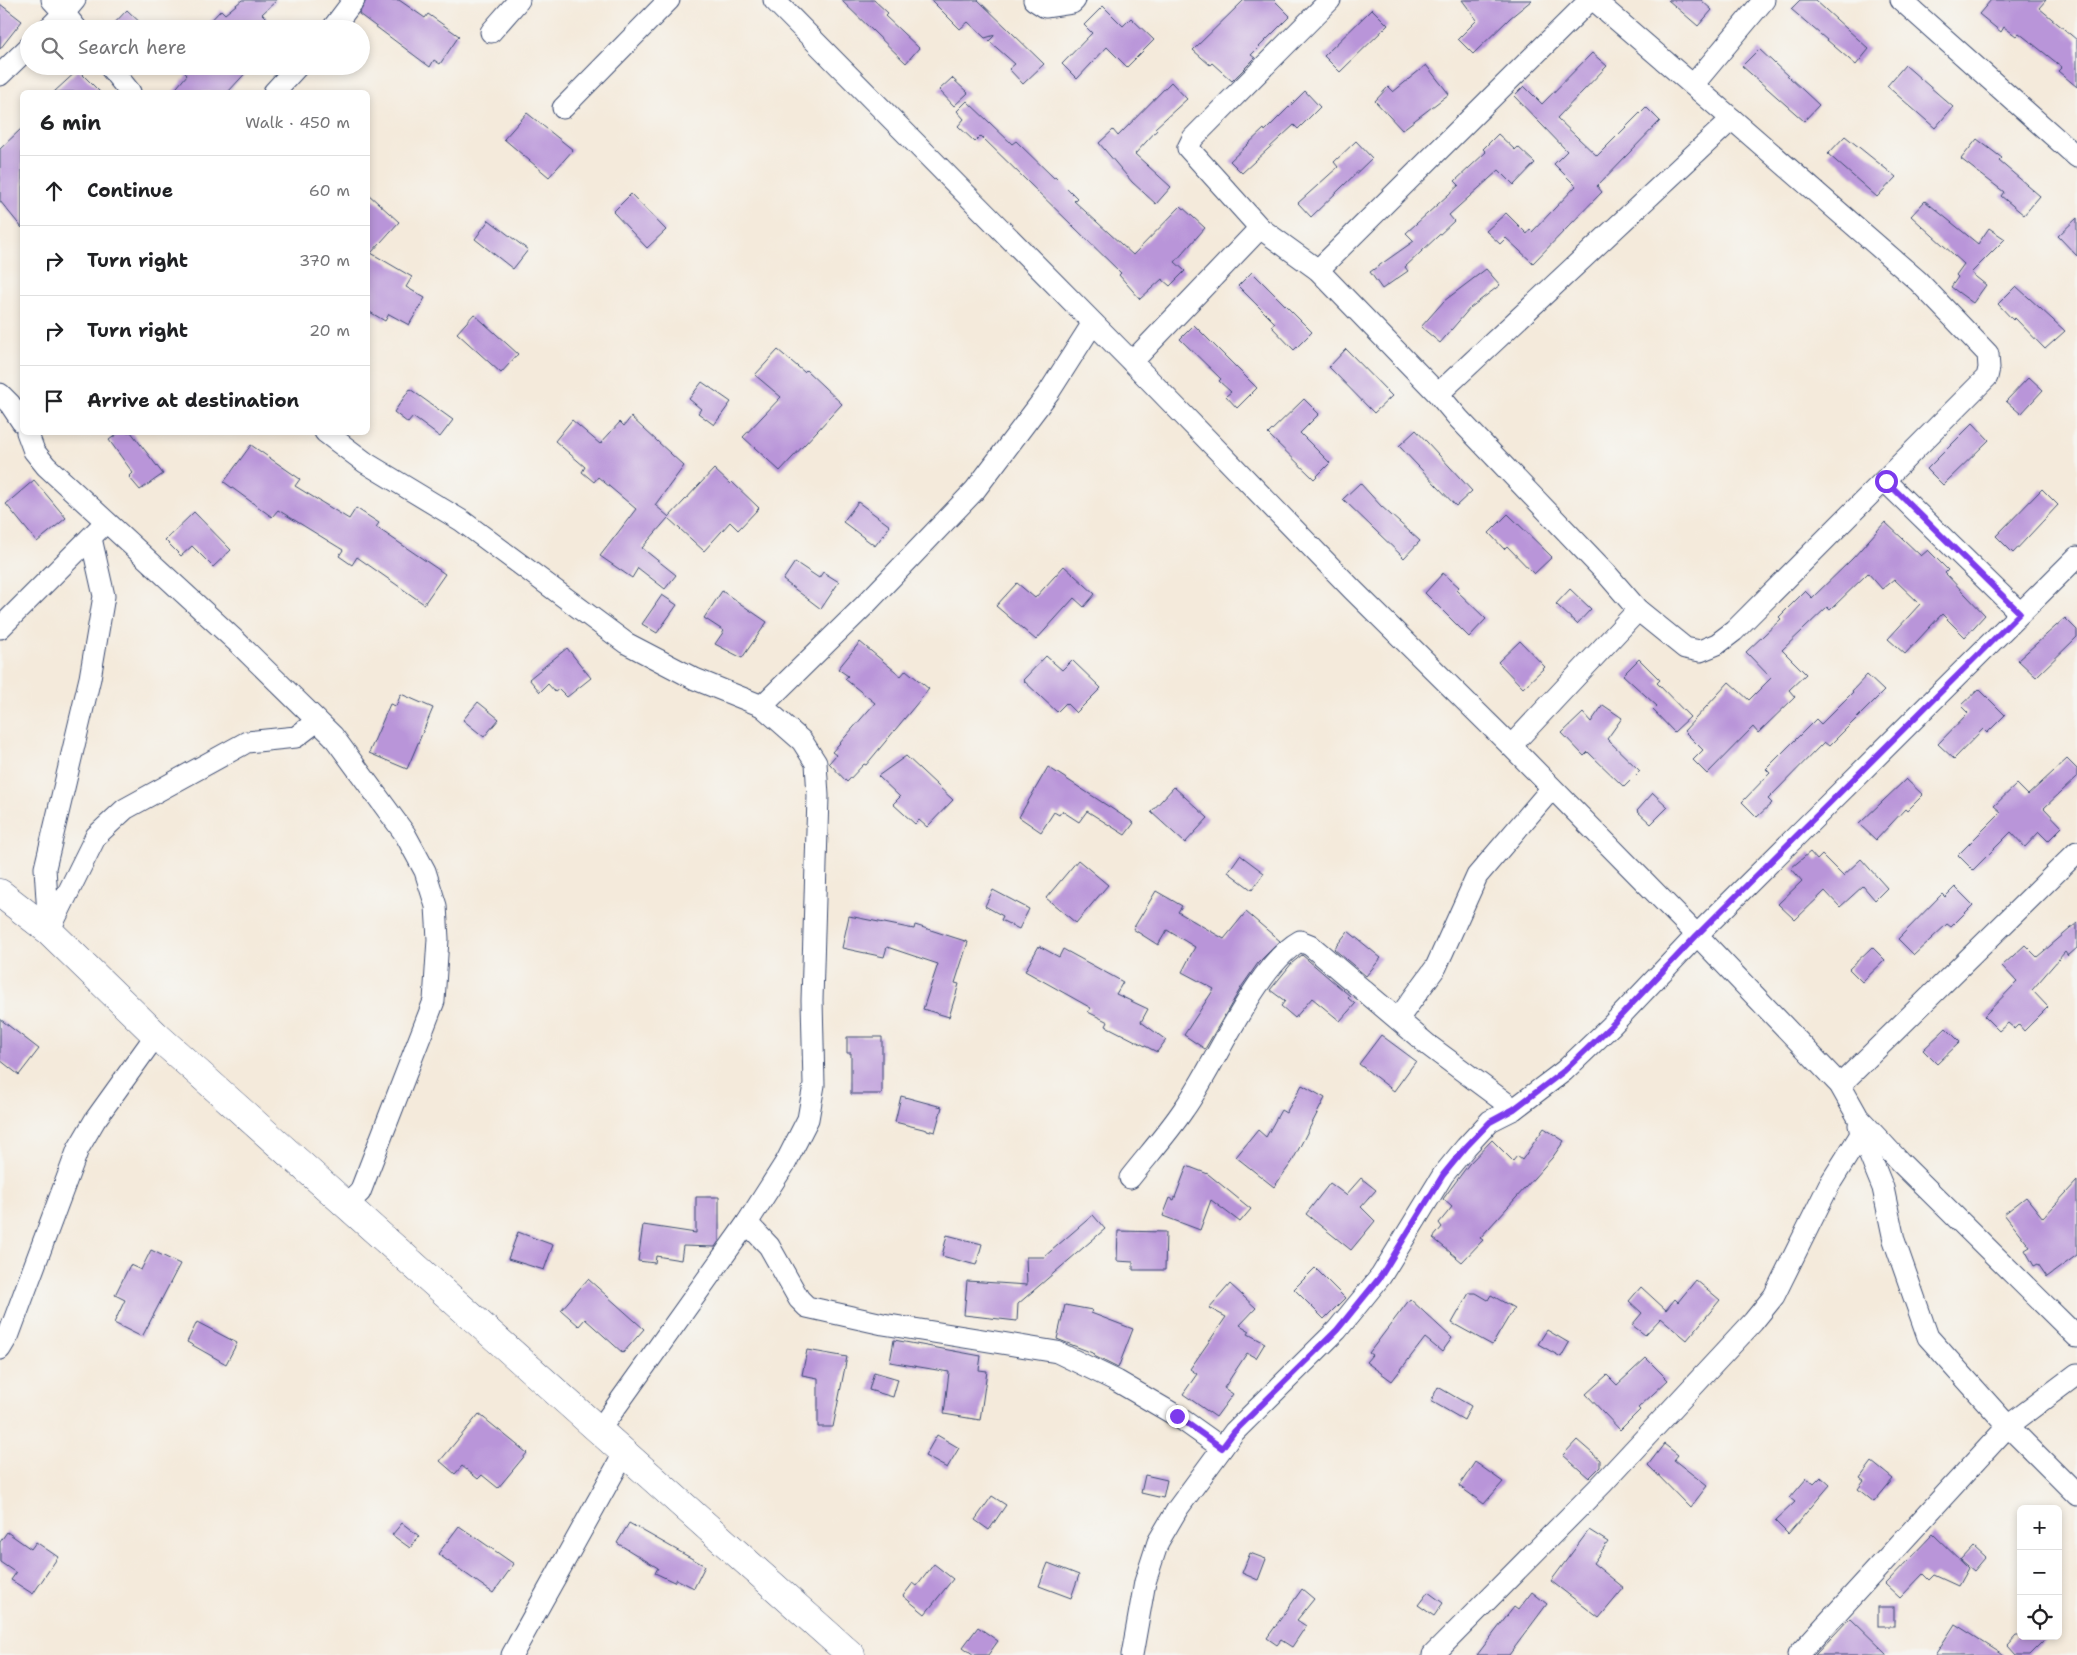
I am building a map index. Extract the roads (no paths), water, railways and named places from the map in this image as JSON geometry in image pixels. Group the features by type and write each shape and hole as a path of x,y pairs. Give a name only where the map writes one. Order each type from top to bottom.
{"street":[{"path":"339,20 354,0"},
{"path":"491,32 518,0"},
{"path":"563,108 668,0"},
{"path":"774,0 1132,362 1353,590 1511,746 1697,935 1840,1085 1860,1126 1883,1188 1894,1240 1928,1337 2008,1426 2077,1495"},
{"path":"1034,0 1046,8 1072,3 1074,0"},
{"path":"1330,0 1193,138 1188,148 1260,228 1318,270 1438,394 1459,419 1606,573 1638,610 1685,648 1700,651 1718,644 1734,631 1886,481 1987,377 1990,368 1988,354 1918,281 1594,0"},
{"path":"1318,270 1590,0"},
{"path":"1693,85 1764,0"},
{"path":"1901,0 2077,158"},
{"path":"57,20 67,10"},
{"path":"0,75 20,56"},
{"path":"116,75 128,90"},
{"path":"276,90 290,75"},
{"path":"1438,394 1732,119"},
{"path":"1132,362 1260,228"},
{"path":"762,706 864,606 975,490 1050,392 1093,323"},
{"path":"0,394 10,404 20,419"},
{"path":"28,435 34,451 46,466 238,644 333,736 405,834 425,871 436,906 438,939 434,1001 360,1192 346,1205"},
{"path":"329,435 366,463 462,521 626,643 695,679 762,706 802,740 816,763 818,796 812,1000 814,1085 808,1119 786,1162 747,1223 600,1430"},
{"path":"1886,481 2020,613"},
{"path":"0,628 106,522"},
{"path":"49,931 45,868 90,678 104,596 91,538"},
{"path":"1132,1655 1145,1582 1158,1542 1178,1508 1234,1432 1337,1330 1381,1276 1443,1175 1466,1147 1490,1122 1514,1109 1577,1058 1611,1026 1697,935 2077,557"},
{"path":"1511,746 1638,610"},
{"path":"49,931 96,836 125,809 247,742 296,737 317,721"},
{"path":"1398,1019 1436,967 1477,876 1552,788"},
{"path":"1840,1085 2077,852"},
{"path":"0,892 49,931 156,1035 851,1655"},
{"path":"1130,1178 1185,1109 1266,972 1291,946 1300,941 1310,945 1398,1019 1514,1109"},
{"path":"0,1349 9,1334 78,1149 95,1120 156,1035"},
{"path":"1860,1126 1900,1162 2077,1337"},
{"path":"1435,1654 1603,1483 1753,1322 1774,1296 1860,1126"},
{"path":"747,1223 770,1246 799,1299 807,1307 883,1324 1057,1352 1117,1381 1177,1416 1222,1448"},
{"path":"1798,1655 2008,1426 2077,1374"},
{"path":"512,1655 625,1452"}]}
